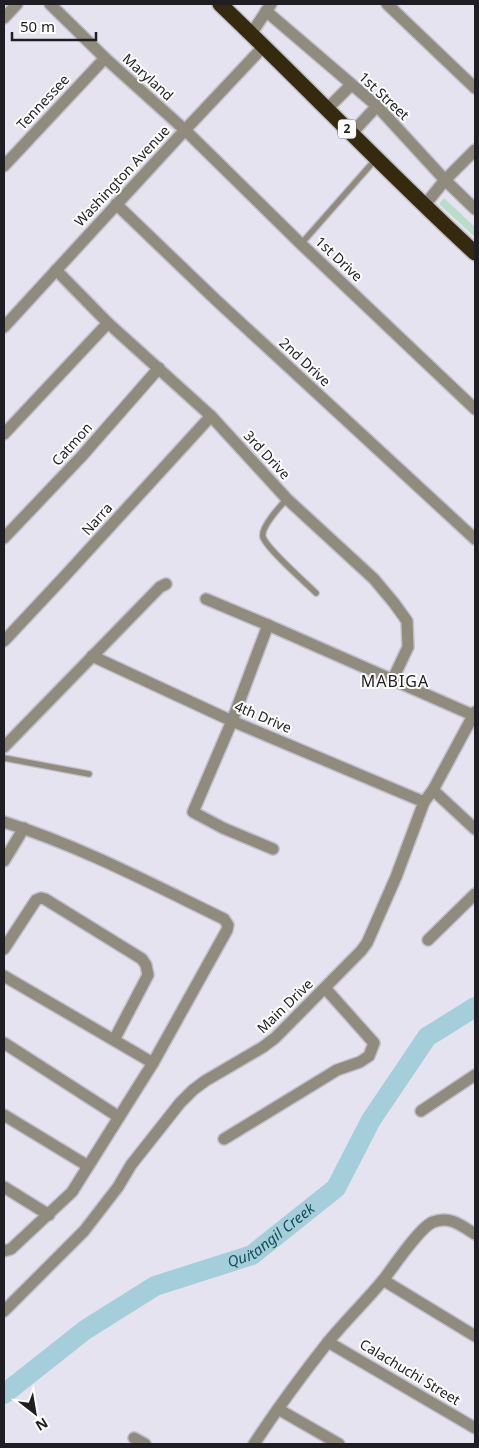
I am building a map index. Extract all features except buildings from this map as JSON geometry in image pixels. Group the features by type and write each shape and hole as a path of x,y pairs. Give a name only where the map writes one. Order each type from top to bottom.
{"highway":[{"name":"2","path":"220,4 424,206 475,253"}],"street":[{"path":"4,18 17,4"},
{"name":"Maryland","path":"50,4 105,58 185,130"},
{"path":"387,4 475,88"},
{"path":"251,34 268,7"},
{"name":"1st Street","path":"268,7 351,85 377,106 445,180 475,209"},
{"name":"Washington Avenue","path":"4,327 264,46"},
{"name":"Tennessee","path":"4,166 105,58"},
{"path":"327,109 351,85"},
{"path":"352,133 377,106"},
{"name":"1st Drive","path":"185,130 301,244 475,408"},
{"path":"424,206 445,180 475,150"},
{"name":"2nd Drive","path":"116,204 216,300 475,539"},
{"name":"3rd Drive","path":"56,270 108,323 211,416 287,499 374,579 394,603 408,621 408,647 392,681"},
{"path":"4,434 108,323"},
{"name":"Catmon","path":"4,538 81,457 159,368"},
{"name":"Narra","path":"4,641 211,416"},
{"path":"4,747 160,587 166,584"},
{"path":"206,599 392,681 475,714"},
{"path":"268,625 232,721 193,812 223,828 273,849"},
{"name":"4th Drive","path":"92,656 232,721 424,802"},
{"name":"Main Drive","path":"4,1311 84,1231 118,1187 131,1165 180,1103 193,1090 275,1038 367,943 396,877 424,802 433,790 475,714"},
{"path":"433,790 475,829"},
{"path":"4,822 97,857 224,919 228,924 227,930 153,1063 72,1192 11,1249 4,1251"},
{"path":"4,861 24,828"},
{"path":"428,940 475,894"},
{"path":"4,949 36,900 41,898 142,959 146,965 148,975 114,1040"},
{"path":"4,976 153,1063"},
{"path":"224,1139 337,1070 360,1062 369,1056 374,1043 325,988"},
{"path":"4,1043 119,1117"},
{"path":"421,1111 475,1075"},
{"path":"4,1115 88,1166"},
{"path":"4,1187 49,1214"},
{"path":"254,1444 278,1408 328,1342 429,1224 449,1219 475,1234"},
{"path":"383,1280 475,1336"},
{"name":"Calachuchi Street","path":"328,1342 475,1428"},
{"path":"278,1408 340,1444"},
{"path":"134,1438 145,1444"}],"lane":[{"path":"301,244 377,158"},
{"path":"287,499 263,531 263,537 270,549 316,593"},
{"path":"4,758 89,774"}],"green space":[{"path":"444,198 475,227 475,237 439,204"}],"waterway":[{"name":"Quitangil Creek","path":"4,1394 85,1330 155,1286 252,1255 336,1188 371,1120 427,1037 475,1007"}],"district":[{"name":"MABIGA","path":"395,681"}]}
